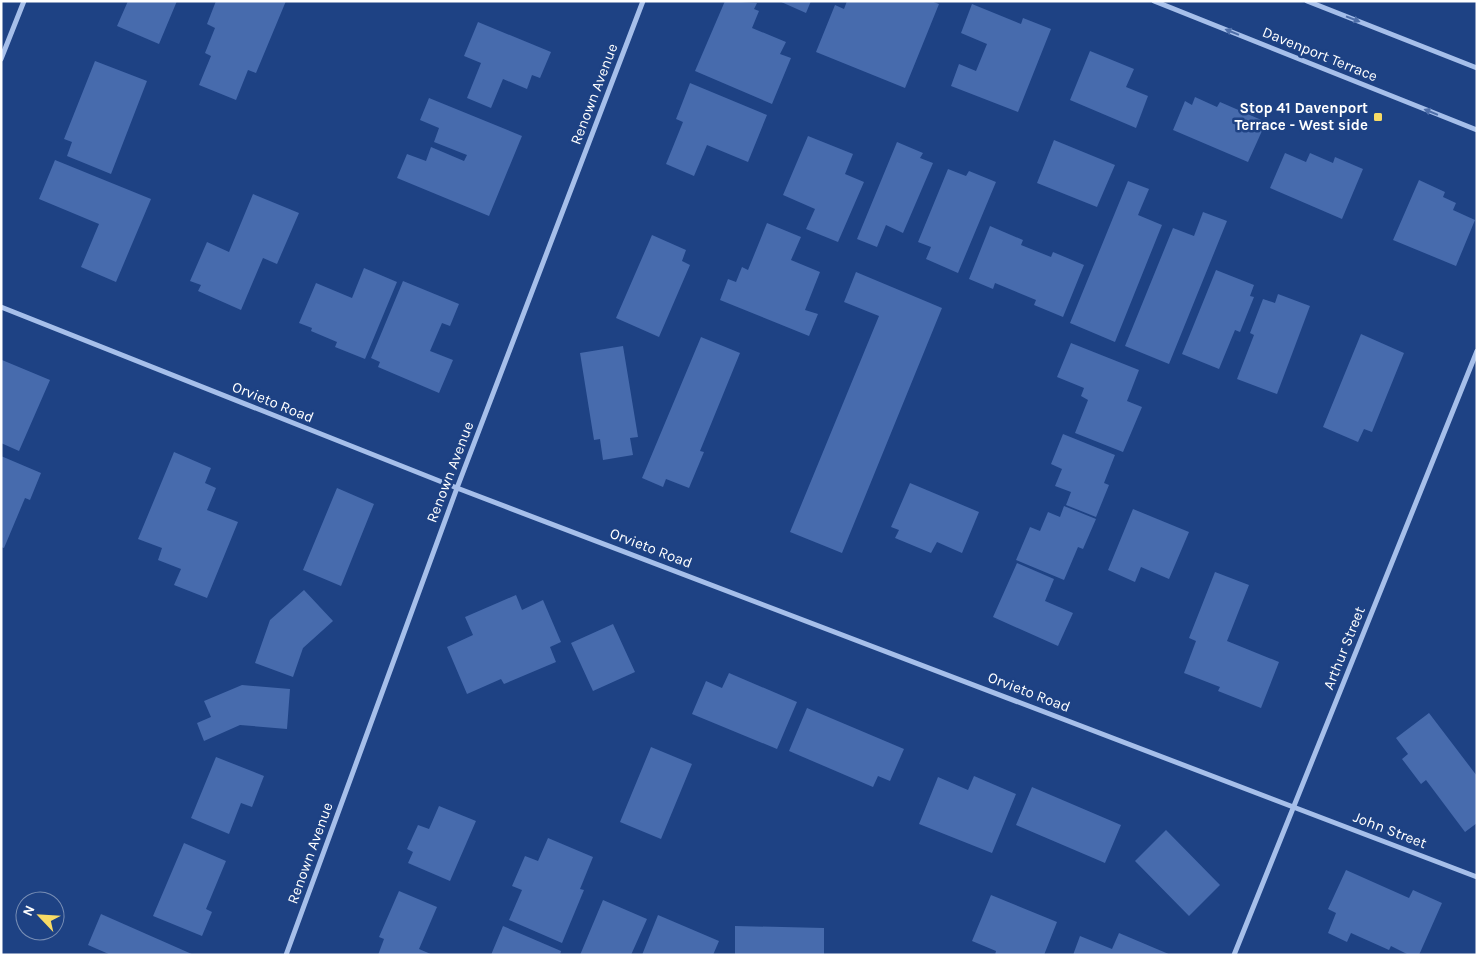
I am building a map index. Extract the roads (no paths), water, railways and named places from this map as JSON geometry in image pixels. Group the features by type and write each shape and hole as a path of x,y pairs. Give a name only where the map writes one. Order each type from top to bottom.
{"street":[{"path":"1,59 24,1"},
{"name":"Renown Avenue","path":"286,955 457,488 643,1"},
{"name":"Davenport Terrace","path":"1154,1 1477,130"},
{"path":"1307,1 1477,68"},
{"name":"Orvieto Road","path":"1,307 457,488 1294,806"},
{"name":"Arthur Street","path":"1234,955 1477,351"},
{"name":"John Street","path":"1294,806 1477,877"}],"place":[{"name":"Stop 41 Davenport Terrace - West side","path":"1378,117"}]}
